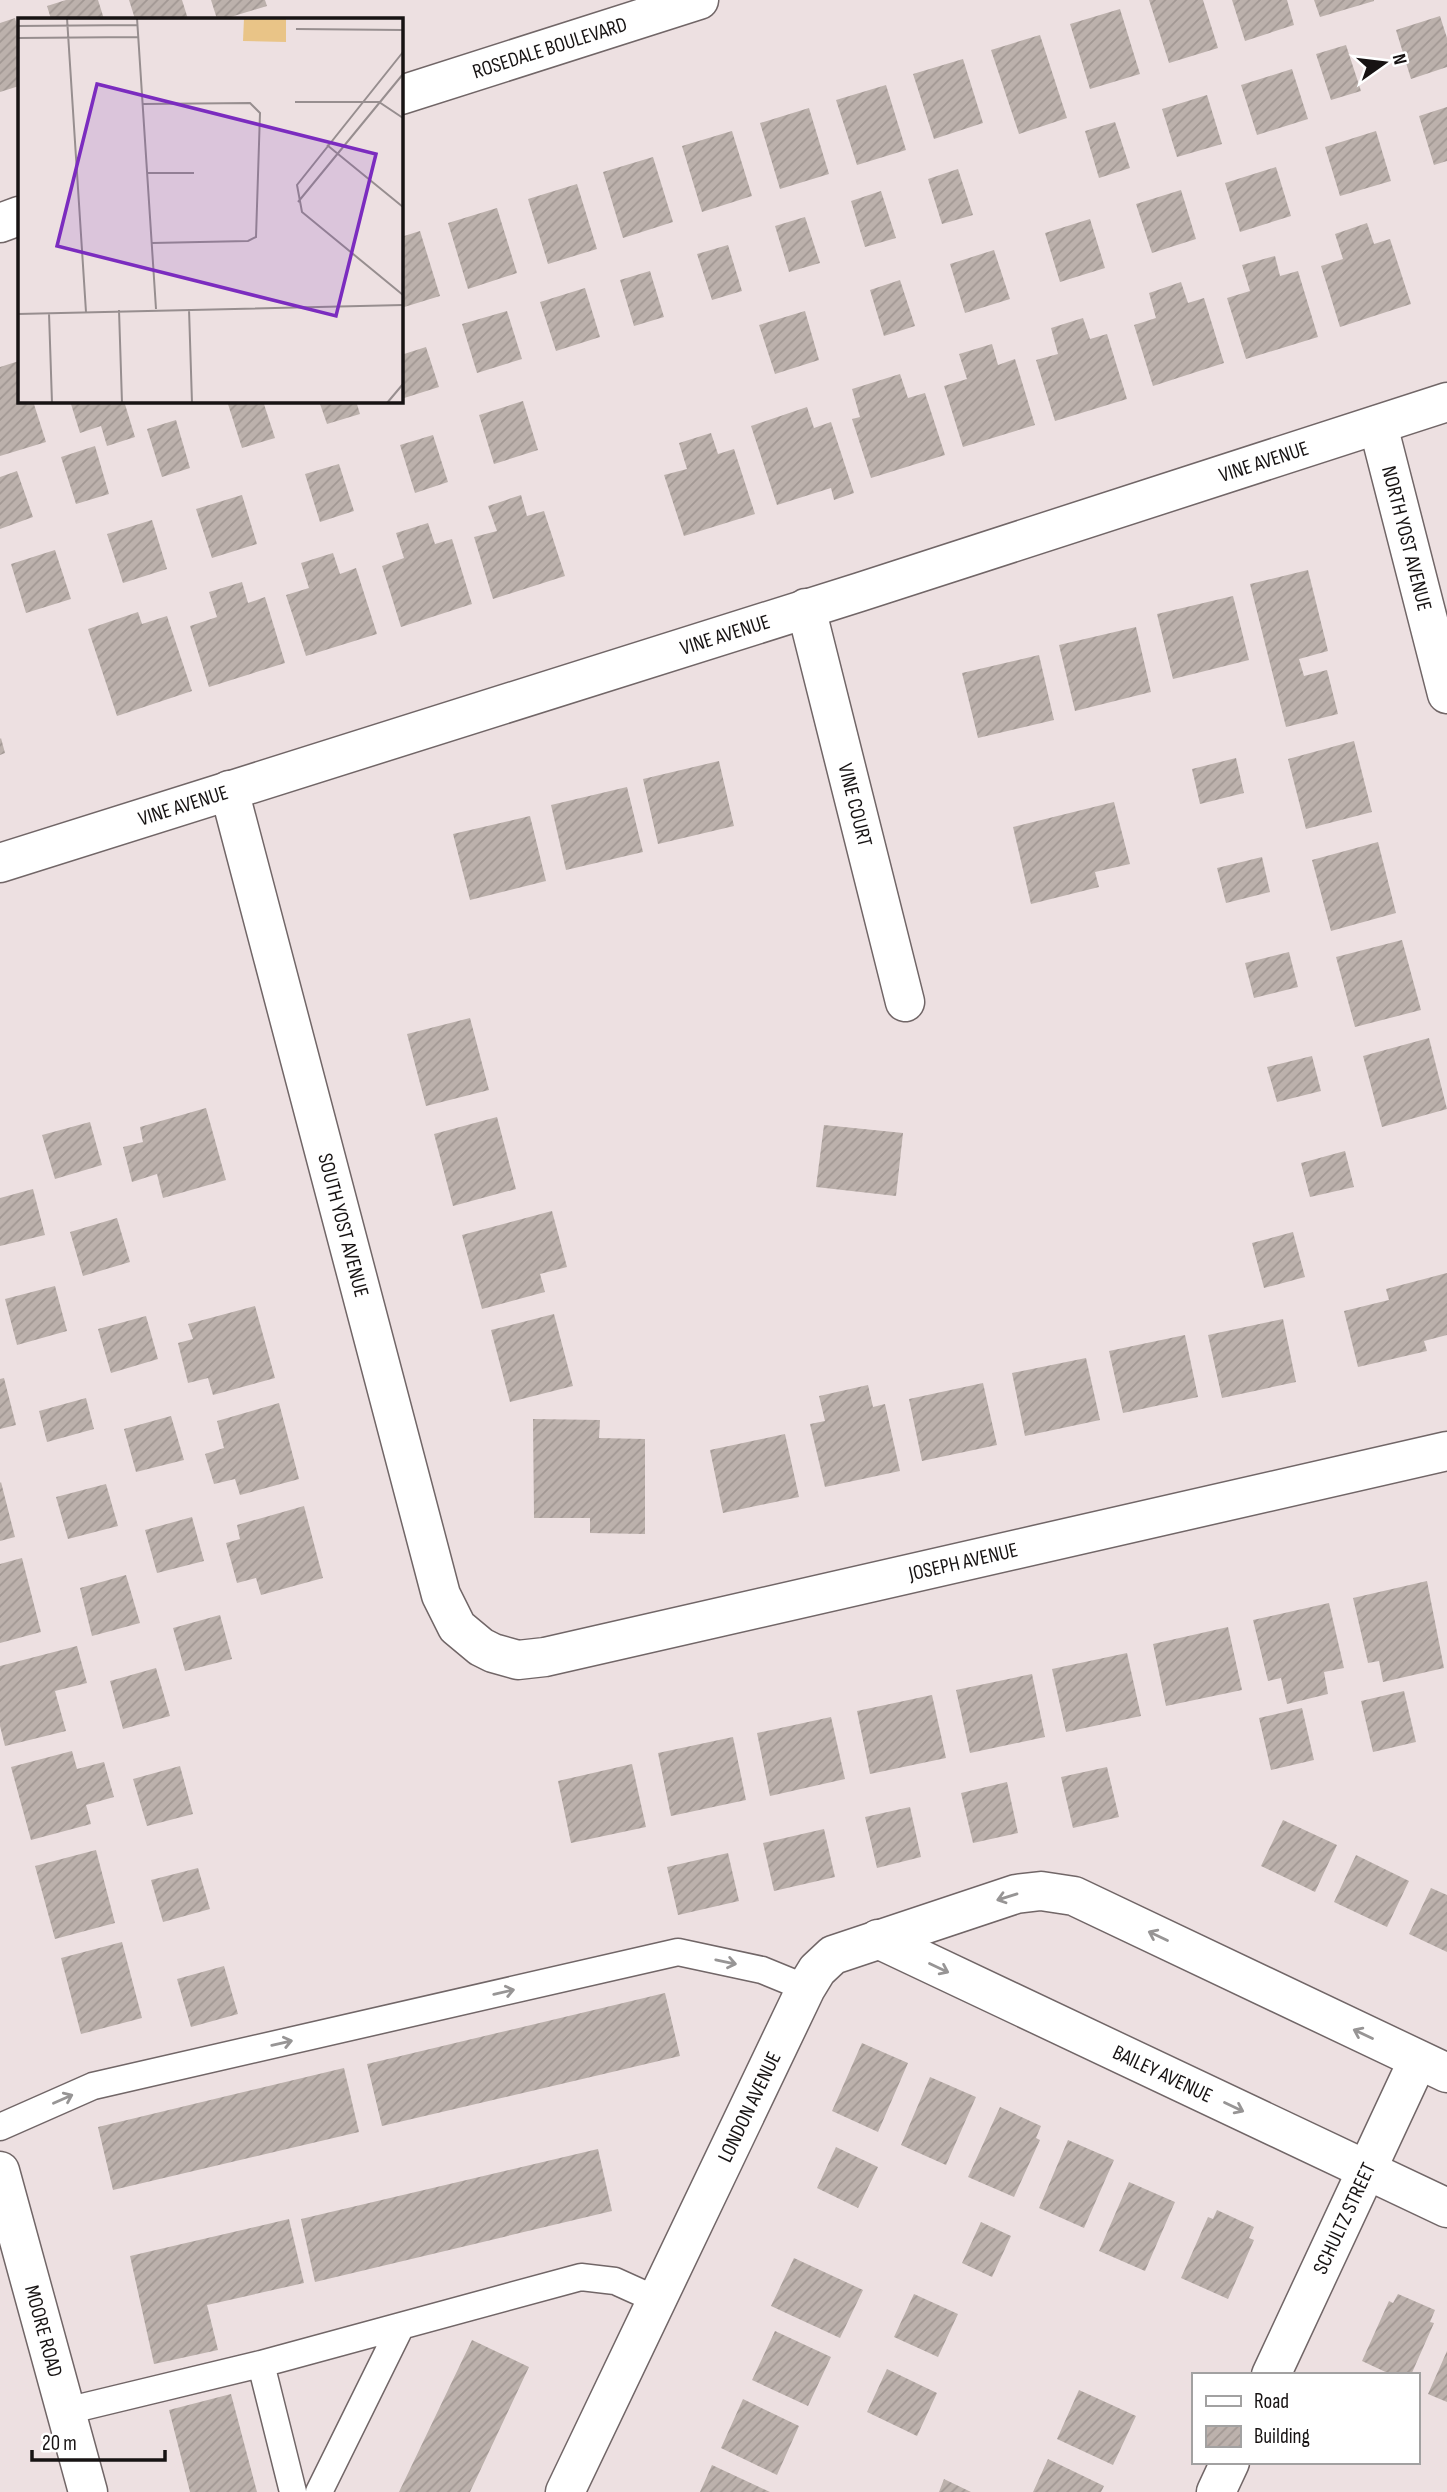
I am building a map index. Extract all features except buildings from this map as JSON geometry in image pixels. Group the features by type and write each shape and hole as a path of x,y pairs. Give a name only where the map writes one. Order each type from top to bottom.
{"street":[{"name":"ROSEDALE BOULEVARD","path":"402,95 699,0"},
{"path":"0,223 18,216"},
{"name":"VINE AVENUE","path":"0,863 1447,402"},
{"name":"NORTH YOST AVENUE","path":"1378,425 1447,694"},
{"name":"VINE COURT","path":"806,608 905,1002"},
{"name":"SOUTH YOST AVENUE","path":"229,790 441,1595 457,1627 481,1647"},
{"name":"JOSEPH AVENUE","path":"481,1647 518,1660 545,1657 1447,1451"},
{"name":"LONDON AVENUE","path":"565,2492 806,1988 817,1970 834,1955 1016,1894 1041,1891 1074,1896 1433,2067"},
{"name":"BAILEY AVENUE","path":"878,1939 1447,2208"},
{"name":"SCHULTZ STREET","path":"1272,2373 1368,2171 1433,2067"},
{"name":"MOORE ROAD","path":"0,2171 7,2228 66,2411 88,2492"},
{"path":"1216,2492 1229,2464"}],"lane":[{"path":"0,2127 93,2086 678,1952 762,1970 806,1988"},
{"path":"66,2411 261,2364 581,2277 615,2281 657,2300"},
{"path":"319,2492 401,2326"},
{"path":"261,2364 293,2492"}]}
